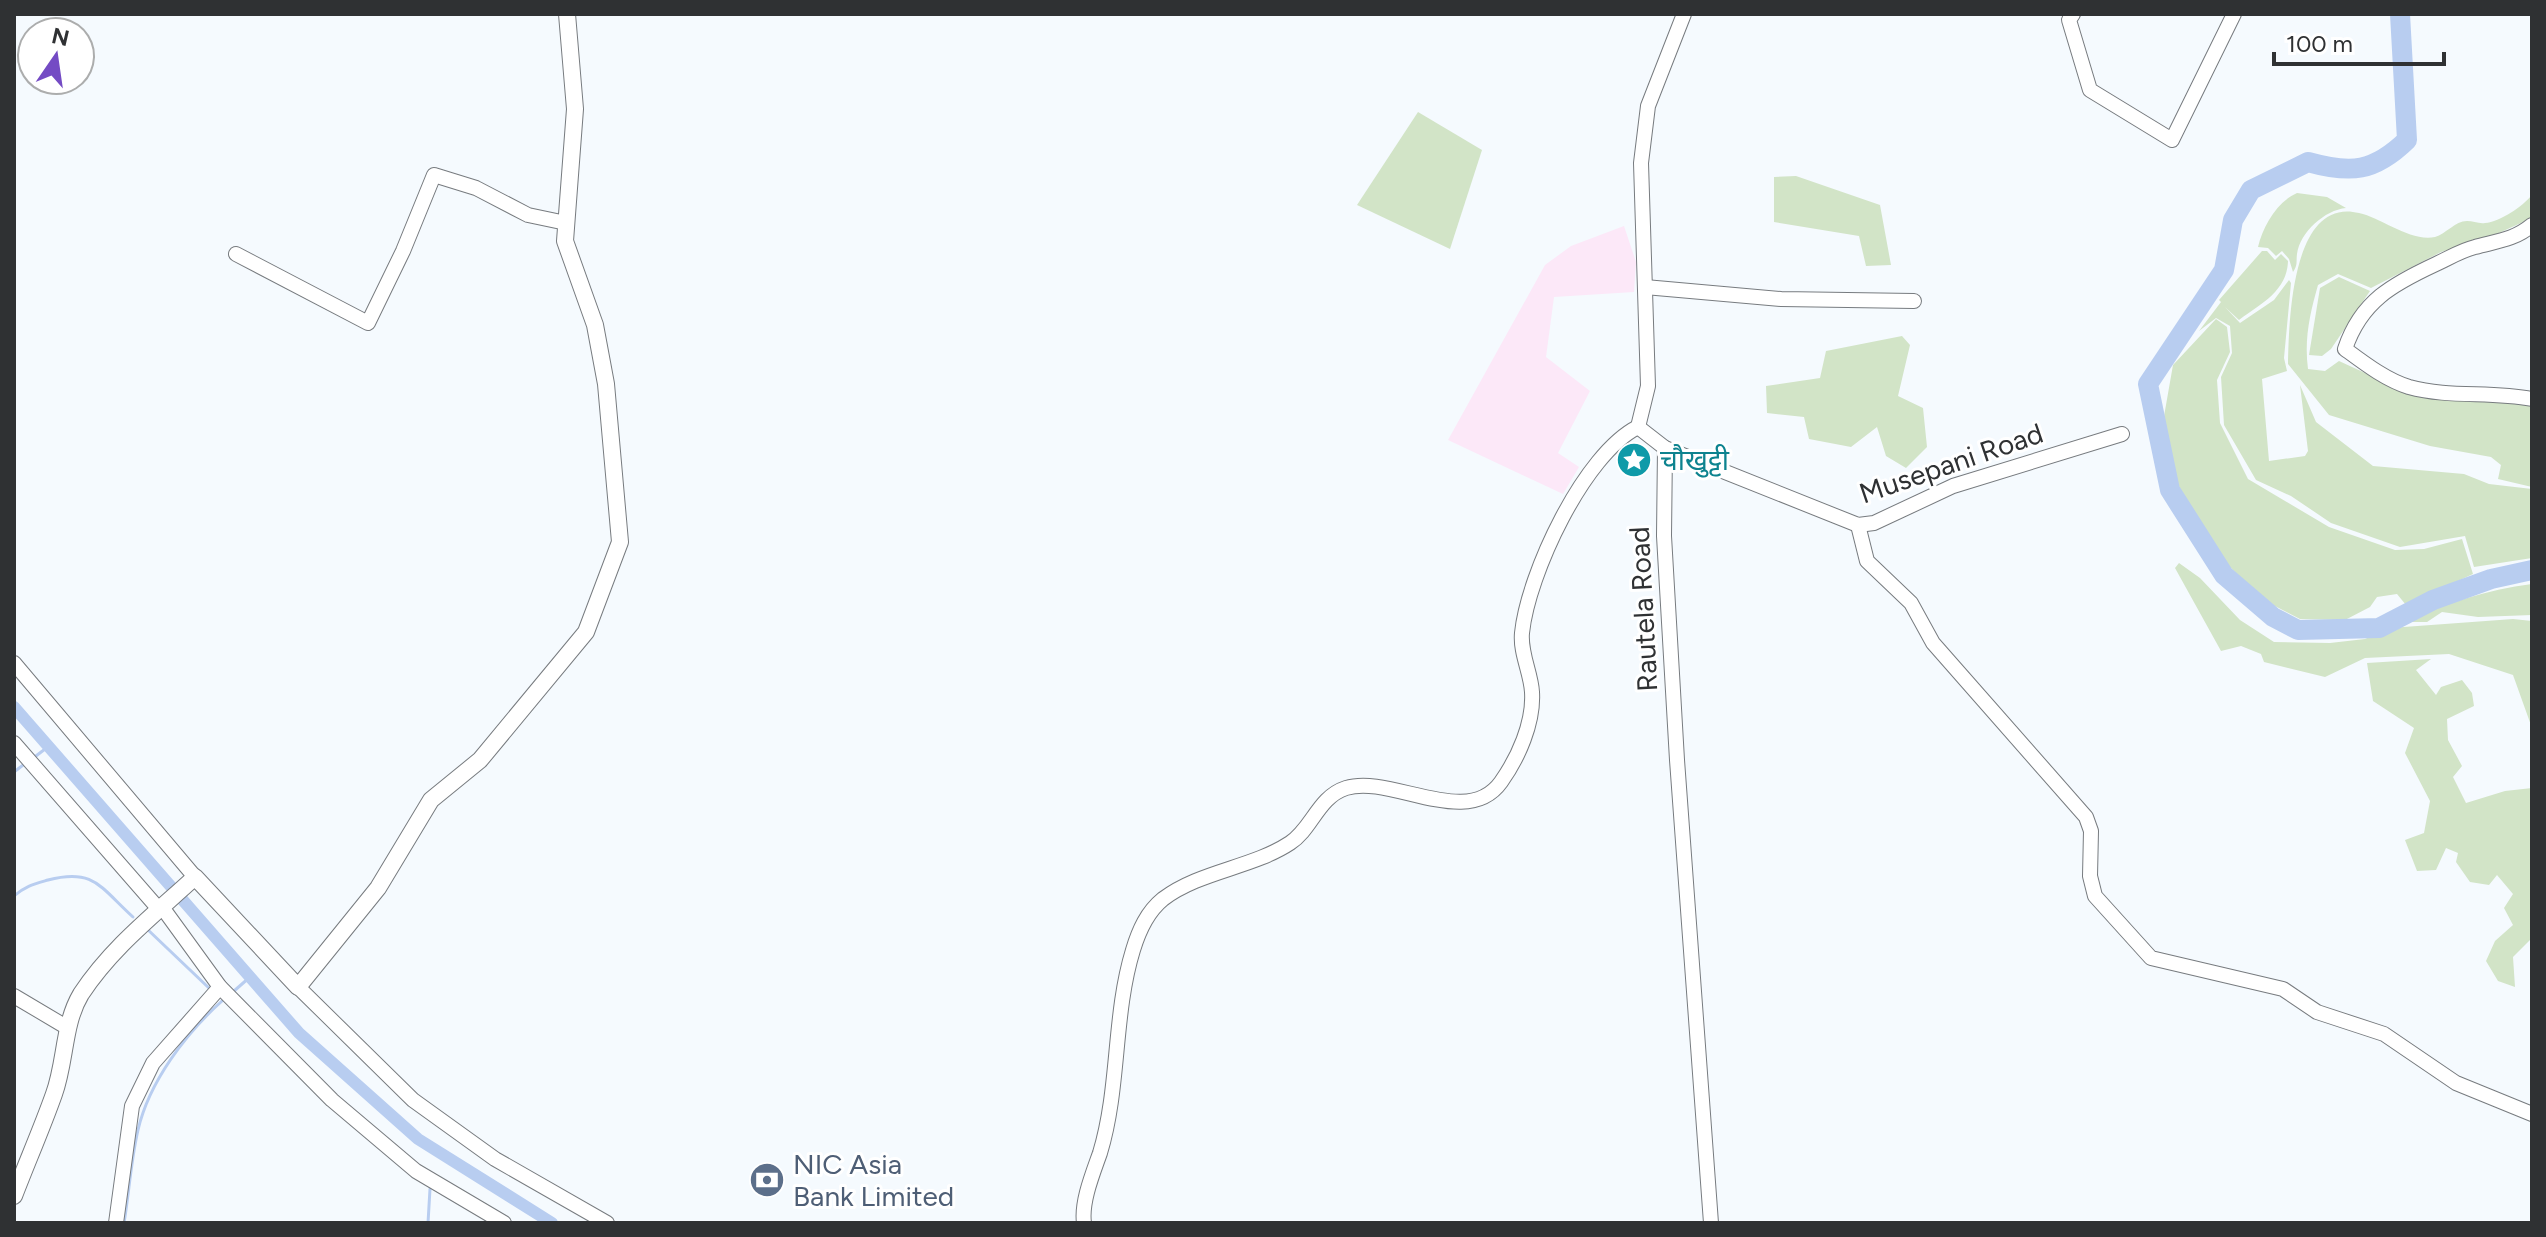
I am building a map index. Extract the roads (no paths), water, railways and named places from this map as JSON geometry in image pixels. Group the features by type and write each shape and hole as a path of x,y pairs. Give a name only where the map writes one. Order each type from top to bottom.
{"street":[{"path":"298,987 378,888 431,800 480,760 586,632 620,542 606,384 595,325 565,241 575,109 567,14"},
{"path":"1084,1223 1091,1181 1107,1131 1132,952 1145,918 1164,899 1293,841 1321,804 1345,789 1367,786 1459,803 1481,798 1499,786 1517,756 1529,720 1532,692 1522,634 1532,594 1554,536 1596,462 1622,435 1638,427 1648,386 1641,163 1648,106 1684,14"},
{"path":"2073,14 2069,20 2090,90 2172,140 2234,14"},
{"path":"236,254 368,323 403,251 434,175 476,188 528,215 566,223"},
{"path":"2532,225 2518,236 2474,247 2388,287 2365,308 2352,328 2345,349 2368,367 2406,386 2436,393 2501,393 2532,399"},
{"path":"1645,287 1781,299 1914,301"},
{"path":"1638,427 1665,448"},
{"name":"Musepani Road","path":"1665,448 1858,525 1874,523 1953,486 2122,434"},
{"name":"Rautela Road","path":"1665,448 1664,536 1677,760 1711,1223"},
{"path":"1858,525 1867,561 1911,603 1933,643 2086,817 2091,831 2090,876 2095,896 2151,958 2283,989 2317,1012 2384,1034 2456,1083 2532,1114"},
{"path":"14,663 191,881 413,1100 495,1159 607,1223"},
{"path":"14,743 163,904 220,987 332,1100 416,1171 504,1223"},
{"path":"14,1196 55,1094 69,1017 82,993 163,904 191,881"},
{"path":"116,1223 132,1106 153,1063 220,987"},
{"path":"14,996 68,1028"}],"waterway":[{"path":"2400,14 2407,140 2384,159 2361,168 2337,168 2308,162 2251,190 2233,220 2224,270 2148,384 2170,490 2224,575 2273,617 2298,630 2379,628 2433,600 2491,579 2532,570"},
{"path":"14,707 299,1033 418,1139 552,1223"},
{"path":"32,759 49,746"},
{"path":"14,772 27,762"},
{"path":"14,896 38,883 76,876 104,889 133,917"},
{"path":"146,928 210,989"},
{"path":"234,991 250,977"},
{"path":"124,1223 143,1112 160,1077 183,1043 222,1001"},
{"path":"428,1223 430,1189"}],"place":[{"name":"चौखुट्टी","path":"1634,460"},
{"name":"NIC Asia Bank Limited","path":"767,1180"}]}
